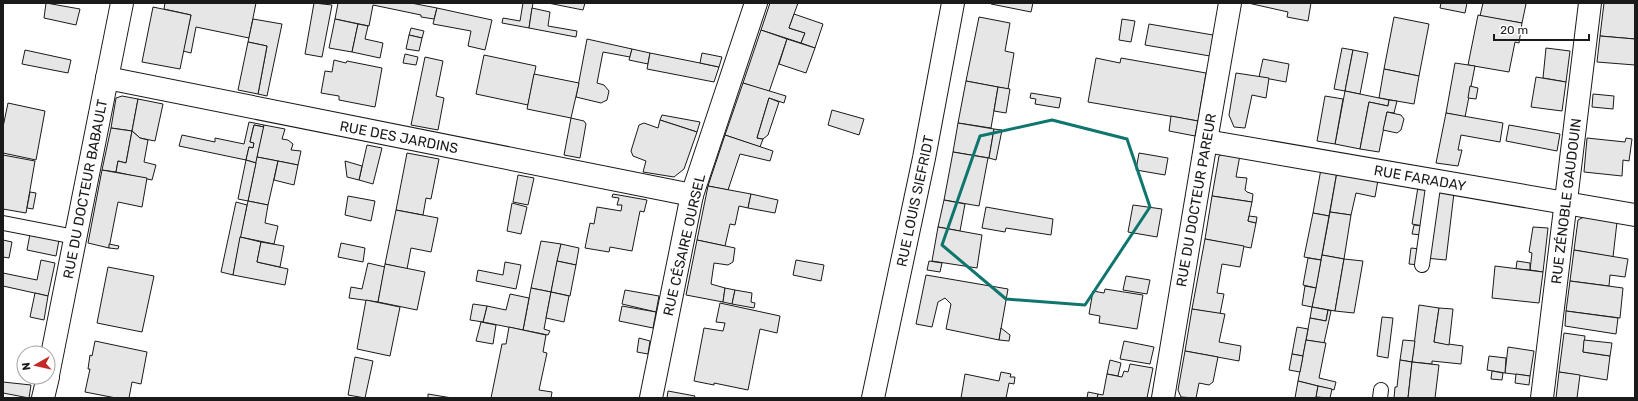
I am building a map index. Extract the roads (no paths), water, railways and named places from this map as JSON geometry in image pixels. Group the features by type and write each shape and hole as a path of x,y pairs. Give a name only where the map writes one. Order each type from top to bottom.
{"street":[{"name":"RUE DU DOCTEUR BABAULT","path":"54,345 122,3"},
{"name":"RUE CÉSAIRE OURSEL","path":"651,398 692,195 756,3"},
{"name":"RUE LOUIS SIEFRIDT","path":"874,398 924,158 953,3"},
{"name":"RUE DU DOCTEUR PAREUR","path":"1163,398 1230,3"},
{"name":"RUE ZÉNOBLE GAUDOUIN","path":"1542,398 1590,3"},
{"name":"RUE DES JARDINS","path":"107,78 692,195"},
{"name":"RUE FARADAY","path":"1206,141 1635,215"},
{"name":"RUE DU DOCTEUR BABAULT","path":"43,398 46,385"}],"lane":[{"path":"1422,265 1434,180"},
{"path":"3,223 75,237"}]}
